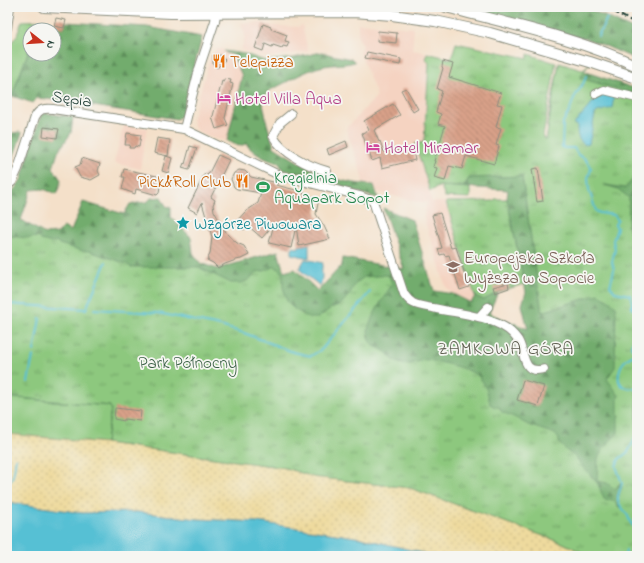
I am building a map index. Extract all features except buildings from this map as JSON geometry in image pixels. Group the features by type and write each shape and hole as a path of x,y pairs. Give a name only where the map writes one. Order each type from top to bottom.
{"main road":[{"path":"44,7 133,10 354,12 412,17 483,31 590,62 637,78"},
{"path":"446,7 563,39 595,49 637,66"}],"street":[{"path":"7,28 10,7"},
{"path":"217,10 199,69 184,129 279,175 360,196 373,201 404,294 408,300 419,305 479,316 498,324 512,334 518,341 528,366 535,370 544,369"},
{"path":"596,94 604,90 637,98"},
{"name":"Sępia","path":"7,186 15,178 35,117 37,113 43,109 53,109 184,129"},
{"path":"291,114 280,123 273,136 275,140 291,154 305,163 327,171 323,186"},
{"path":"479,316 488,307"}],"shaded area":[{"path":"241,23 264,23 274,26 299,27 302,25 308,51 271,57 261,56 241,50 245,36"},
{"path":"358,23 414,28 412,50 427,53 426,60 429,63 424,142 415,144 432,202 446,202 475,296 471,303 453,294 446,287 424,218 427,202 417,202 363,188 362,175 346,129 377,96 360,53 363,44 358,38"},
{"path":"217,49 222,49 226,53 233,55 242,76 227,141 212,138 198,131 194,127 192,120 211,55"},
{"path":"124,125 147,128 140,169 114,163"}],"green space":[{"path":"483,7 585,7 637,31 637,60 587,39 534,27 490,14"},
{"path":"46,20 46,22 22,22 22,62 24,62 12,96 7,96 7,49 17,35 22,21"},
{"path":"66,22 147,27 202,37 181,116 177,119 37,98 33,103 12,96 24,62 62,62 62,27 64,28"},
{"name":"Park Północny","path":"456,43 528,58 528,54 556,63 543,136 546,140 559,63 582,70 585,69 594,57 580,78 637,95 637,167 634,177 626,188 605,185 618,189 629,198 628,227 637,244 637,540 632,549 631,556 590,556 563,543 410,488 313,477 286,468 106,443 111,409 110,406 7,397 7,236 28,238 38,237 41,240 52,243 57,241 59,244 83,251 89,251 127,264 130,267 198,267 231,283 241,283 249,280 256,272 264,271 275,266 283,274 283,287 287,301 294,309 310,318 318,318 331,308 341,304 349,295 355,284 364,277 387,275 390,278 392,285 369,325 368,330 372,345 386,352 393,360 403,364 430,360 453,365 474,373 481,379 485,386 490,404 495,407 499,407 502,412 528,425 555,434 559,439 559,443 575,456 598,484 604,499 607,501 611,499 620,508 618,497 622,487 621,482 615,489 607,483 597,481 598,458 606,445 618,433 618,394 607,379 615,367 616,306 599,294 542,312 522,176 469,178 464,187 441,186 430,191 415,144 424,142 429,63 426,60 427,53 451,59"},
{"path":"224,51 245,54 265,61 294,58 322,52 352,59 355,62 317,68 268,91 263,103 267,124 274,147 321,174 359,184 374,185 378,198 323,178 283,170 279,163 261,156 246,144 239,146 227,141 242,76 233,55"},
{"path":"559,63 637,89 637,556 590,556 563,543 410,488 313,477 286,468 106,443 111,409 110,406 7,397 7,193 14,190 21,180 41,115 44,113 73,117 71,133 58,152 53,168 61,180 57,194 43,189 31,190 21,220 45,234 58,233 63,227 71,231 83,202 124,214 130,204 147,202 151,198 161,197 166,206 171,208 171,217 191,237 193,253 200,263 217,269 278,251 284,272 295,269 318,291 342,265 343,258 404,269 383,208 412,220 434,291 453,294 471,303 475,296 484,300 498,292 489,313 528,329 522,305 526,292 507,199 508,190 464,187 469,178 522,176 542,312 592,296 547,126"},
{"path":"22,133 7,176 7,134"},
{"path":"441,186 470,188 470,198 445,197"},
{"path":"495,199 507,199 524,284 498,292 484,300 475,296 446,202 493,201"},
{"path":"7,397 110,406 111,409 106,443 7,434"}],"sand":[{"path":"7,434 106,443 287,468 314,477 410,488 563,543 590,556 436,556 361,538 257,522 197,519 137,512 82,513 7,502"}],"water":[{"path":"604,94 614,97 612,108 597,112 595,114 589,144 586,145 579,139 577,134 577,125 574,125 599,95"},
{"path":"309,244 309,258 291,254 293,247 298,248 299,246"},
{"path":"305,259 323,263 322,280 320,286 299,269"},
{"path":"7,502 82,513 137,512 197,519 257,522 361,538 436,556 7,556"}],"waterway":[{"path":"598,36 607,18"},
{"path":"586,76 563,122 562,147 574,148 578,155 584,158 590,165 591,169 588,178 589,190 596,211 614,215 618,220 615,224 617,228 613,241 615,249 612,262 614,270 610,286 615,292 630,295 632,308 637,312"},
{"path":"7,304 86,309 106,262"},
{"path":"7,269 9,269 7,278"},
{"path":"94,309 158,313 220,326 244,333 293,352 311,356 322,349 370,292"},
{"path":"34,351 40,318"},
{"path":"637,340 633,341 631,346 636,354 624,362 619,374 620,383 623,386 637,389"},
{"path":"28,382 33,356"},
{"path":"637,435 628,452 619,459 616,466 622,483 618,496 618,502 628,516 630,522 637,530"},
{"path":"7,486 13,476 16,458"},
{"path":"625,556 626,550"}],"railway":[{"path":"605,7 637,24"},
{"path":"629,7 637,11"}],"place":[{"name":"Telepizza","path":"219,61"},
{"name":"Hotel Villa Aqua","path":"224,98"},
{"name":"Hotel Miramar","path":"373,147"},
{"name":"Pick&Roll Club","path":"242,181"},
{"name":"Kręgielnia Aquapark Sopot","path":"263,187"},
{"name":"Wzgórze Piwowara","path":"183,223"},
{"name":"Europejska Szkoła Wyższa w Sopocie","path":"453,267"}],"district":[{"name":"ZAMKOWA GÓRA","path":"506,348"}]}
